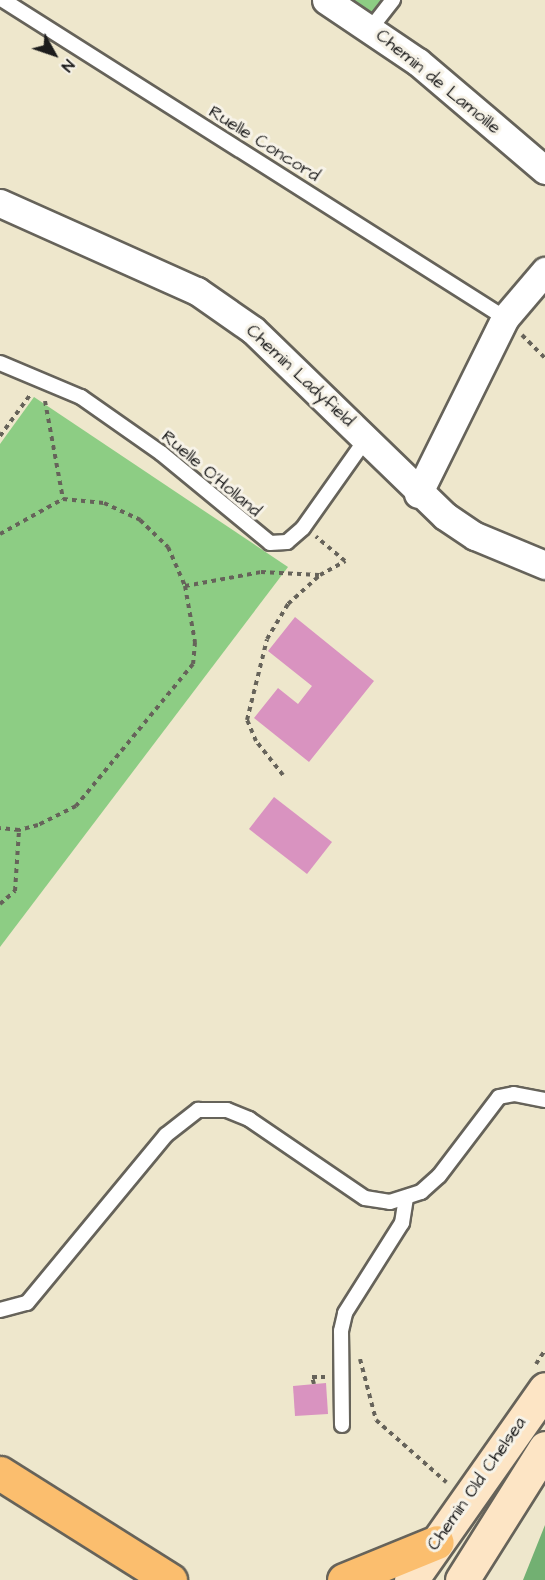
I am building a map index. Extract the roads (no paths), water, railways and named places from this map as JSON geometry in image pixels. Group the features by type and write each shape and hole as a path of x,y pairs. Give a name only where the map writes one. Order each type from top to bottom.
{"highway":[{"path":"0,1473 170,1580"},
{"path":"344,1580 437,1542"}],"street":[{"name":"Chemin de Lamoille","path":"326,0 371,28 418,62 545,170"},
{"name":"Chemin Ladyfield","path":"2,208 196,291 254,330 366,439 418,494 475,536 545,565"},
{"path":"418,494 505,318 545,271"},
{"name":"Chemin Old Chelsea","path":"411,1580 545,1389"},
{"name":"Chemin Old Chelsea","path":"462,1580 545,1448"}],"lane":[{"name":"Ruelle Concord","path":"3,0 505,318"},
{"path":"371,28 393,0"},
{"name":"Ruelle O'Holland","path":"0,363 81,397 161,453 262,540 278,544 287,542 303,528 366,439"},
{"path":"0,1310 27,1303 166,1135 198,1110 227,1110 249,1119 365,1198 390,1202 406,1199 439,1176 499,1097 514,1094 545,1100"},
{"path":"342,1425 340,1351 345,1313 402,1223 406,1199"}]}
